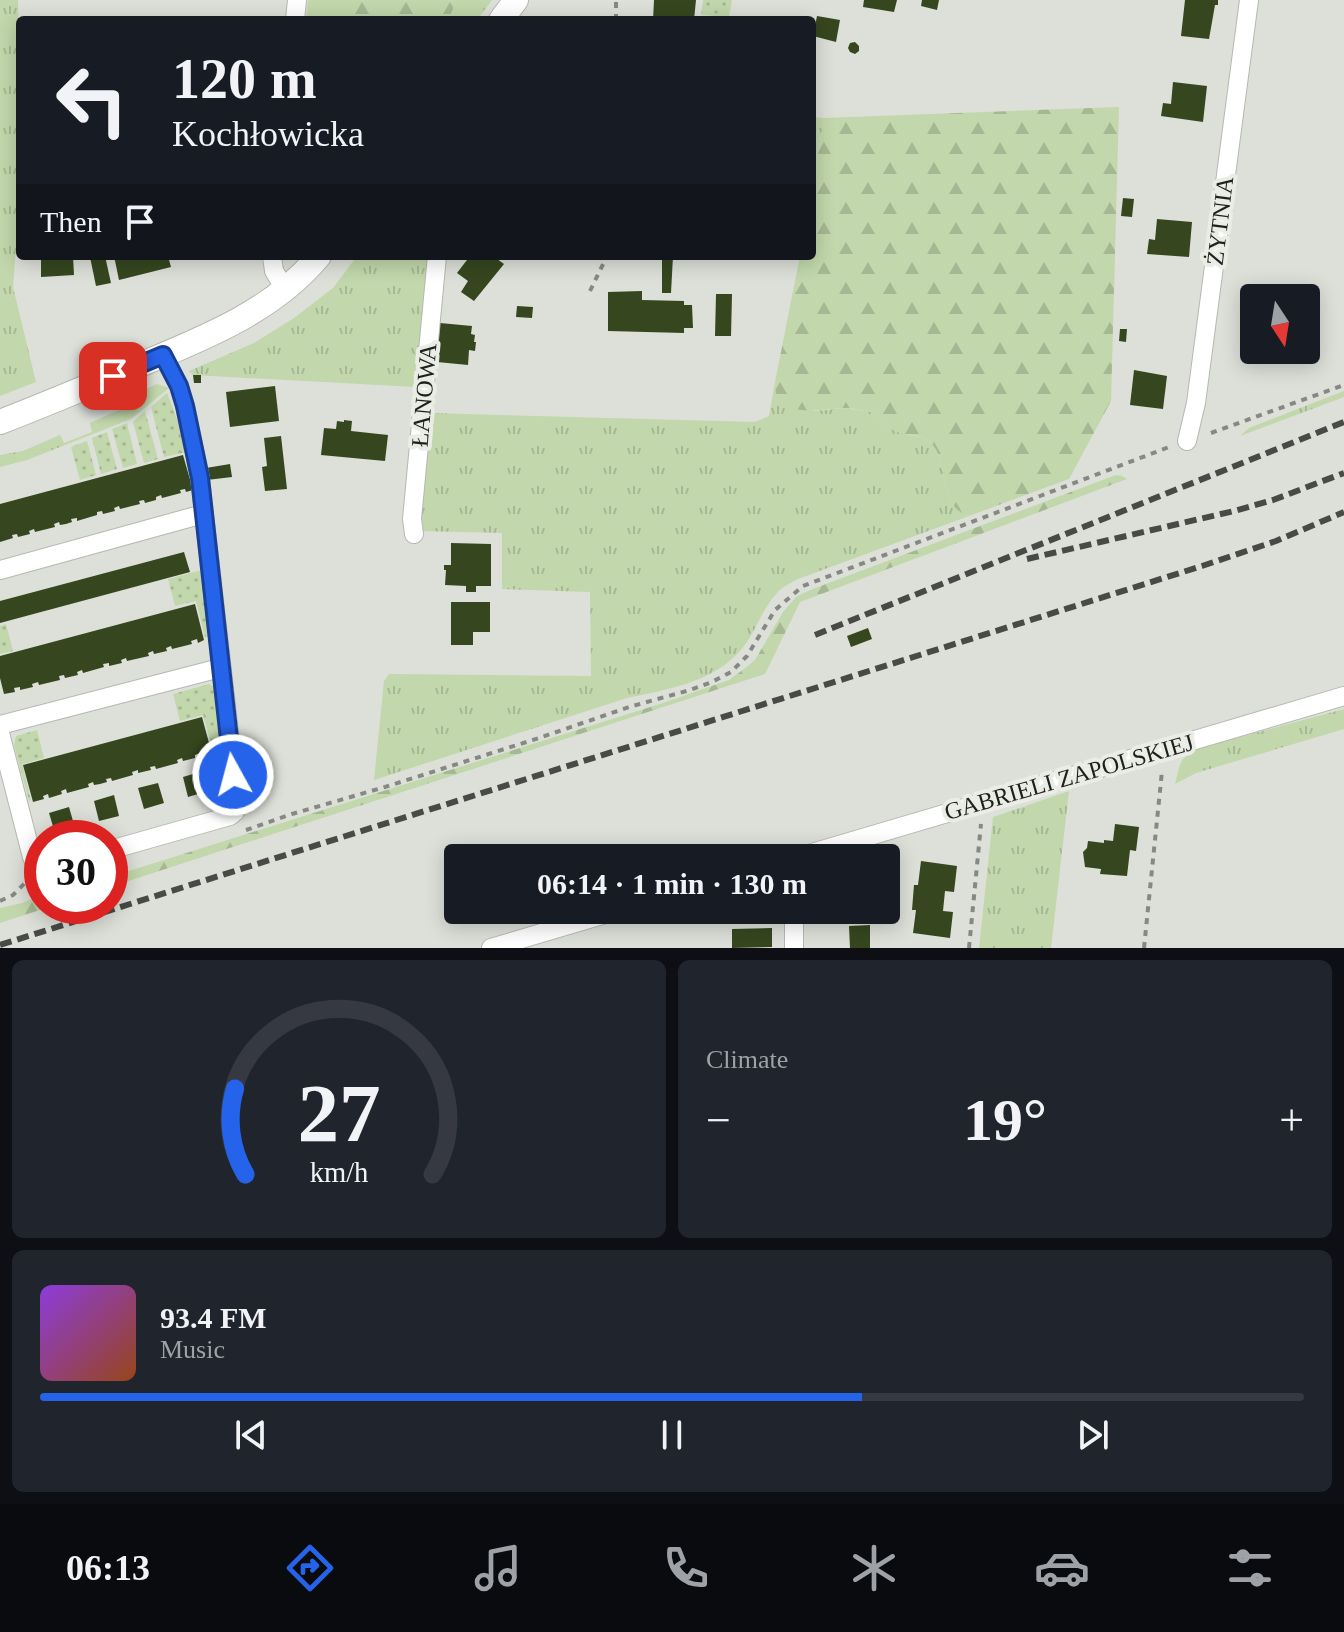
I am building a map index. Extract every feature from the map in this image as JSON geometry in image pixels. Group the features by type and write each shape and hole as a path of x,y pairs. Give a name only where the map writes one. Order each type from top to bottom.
{"street":[{"name":"ŻYTNIA","path":"1187,441 1196,403 1249,0"},
{"path":"273,260 274,271 285,289"},
{"path":"0,422 229,326 285,289 315,260"},
{"name":"ŁANOWA","path":"414,534 412,519 437,260"},
{"path":"128,845 223,819 235,812 237,802 200,478 179,386 163,355"},
{"path":"0,570 203,514"},
{"path":"0,725 220,668"},
{"name":"GABRIELI ZAPOLSKIEJ","path":"842,844 1344,696"},
{"path":"0,733 26,820"},
{"path":"491,948 572,924"},
{"path":"794,924 794,948"}],"path":[{"path":"590,291 605,260"},
{"path":"237,833 712,682 731,672 747,656 775,610 803,586 1344,385"},
{"path":"1144,948 1165,749"},
{"path":"969,948 983,802"},
{"path":"0,901 24,885"}],"green space":[{"path":"0,0 18,0 13,287 36,382 0,396"},
{"path":"308,0 492,0 480,16 306,16"},
{"path":"336,0 457,0 450,16 341,16"},
{"path":"703,0 732,0 729,16 701,15"},
{"path":"1119,107 1111,401 1069,479 969,516 952,504 938,454 925,439 897,432 872,412 846,408 799,409 782,403 776,394 775,382 799,260 816,260 816,166 824,118"},
{"path":"816,117 824,118 816,166"},
{"path":"354,260 428,260 415,387 193,375 189,371 254,343 333,288"},
{"path":"775,382 777,396 815,411 844,408 872,412 894,430 929,441 938,454 952,504 969,516 787,585 771,600 740,651 729,662 703,677 673,688 627,698 374,780 384,681 389,674 591,676 590,592 502,589 502,533 420,531 430,413 755,422 769,416"},
{"path":"157,384 169,388 131,419 27,460 0,467 0,455 23,451 60,435 64,443 92,432 90,423 119,410 135,394"},
{"path":"1344,391 1344,397 1240,436 1249,428"},
{"path":"167,393 187,452 164,457 151,407"},
{"path":"145,411 158,459 144,463 133,422"},
{"path":"127,423 137,464 123,468 112,429"},
{"path":"107,432 117,469 101,474 92,438"},
{"path":"87,441 96,475 80,480 71,447"},
{"path":"1116,475 1127,479 800,602 765,674 128,881 128,871 729,680 755,660 783,612 796,597"},
{"path":"202,570 209,637 205,637 196,601 175,606 168,579"},
{"path":"6,624 13,651 0,654 0,626"},
{"path":"209,684 216,688 221,748 213,751 203,715 180,721 173,694"},
{"path":"1344,709 1344,729 1196,773 1175,784 1183,760 1196,749"},
{"path":"37,730 44,758 22,764 29,801 14,745 16,736"},
{"path":"1069,791 1051,948 979,948 993,817"},
{"path":"22,903 24,915 0,923 0,908"}],"building":[{"path":"654,0 696,0 694,16 653,16"},
{"path":"864,0 897,0 894,12 863,7"},
{"path":"922,0 939,0 937,10 921,6"},
{"path":"1185,0 1218,0 1209,39 1181,36"},
{"path":"817,16 840,20 836,42 816,37"},
{"path":"855,42 859,51 855,54 848,48 850,43"},
{"path":"1173,82 1207,86 1203,122 1161,116 1163,103 1171,104"},
{"path":"1123,198 1134,199 1132,217 1121,216"},
{"path":"1157,219 1192,222 1189,257 1147,254 1149,239 1155,240"},
{"path":"41,260 73,260 74,275 41,277"},
{"path":"91,260 106,260 111,283 96,286"},
{"path":"115,260 169,260 171,267 119,280"},
{"path":"467,260 498,260 504,264 474,301 461,292 468,281 457,273"},
{"path":"662,260 673,260 671,293 662,293"},
{"path":"642,291 642,300 684,301 684,305 692,305 693,328 684,328 684,333 608,331 608,292"},
{"path":"716,294 732,294 731,336 715,336"},
{"path":"517,306 533,307 532,318 516,317"},
{"path":"440,323 472,326 471,334 475,335 476,342 475,351 469,350 468,365 437,362"},
{"path":"1120,329 1127,329 1126,342 1119,341"},
{"path":"1134,370 1167,376 1163,409 1130,405"},
{"path":"193,375 201,375 201,383 194,383"},
{"path":"275,386 279,421 230,427 226,392"},
{"path":"337,421 352,421 351,431 388,435 385,461 321,455 324,428 336,429"},
{"path":"281,436 287,489 265,491 262,467 267,466 264,438"},
{"path":"183,455 193,490 180,490 181,493 162,498 161,495 156,500 139,501 140,504 120,509 119,506 114,508 115,511 97,512 97,515 77,521 77,518 71,519 72,522 66,524 60,525 59,522 54,524 55,527 35,532 34,529 29,531 30,534 18,537 17,534 12,535 13,538 0,542 0,504"},
{"path":"230,464 232,477 207,480 206,468"},
{"path":"451,543 491,544 491,586 476,586 476,592 466,592 466,586 445,585 444,565 451,565"},
{"path":"184,552 190,572 0,623 0,601"},
{"path":"451,602 490,602 490,632 473,632 473,645 451,645"},
{"path":"195,604 204,640 198,643 197,639 191,641 192,644 172,649 171,646 166,648 167,651 154,654 153,651 148,653 149,656 127,661 126,658 121,660 122,663 109,666 109,663 103,664 104,667 77,672 78,675 59,676 60,680 39,685 38,682 32,684 33,687 20,690 20,687 14,688 15,692 4,694 0,656"},
{"path":"868,628 872,639 851,647 847,636"},
{"path":"202,717 212,754 201,757 200,753 195,758 183,761 182,758 177,760 178,763 156,769 155,766 150,767 151,770 138,773 138,770 132,772 133,775 112,781 111,778 106,779 107,782 94,785 93,782 88,784 89,787 67,793 66,789 61,791 62,794 49,798 48,794 43,796 44,799 33,802 23,765"},
{"path":"203,771 208,791 188,797 183,777"},
{"path":"158,783 164,803 144,809 138,788"},
{"path":"114,795 119,816 99,820 94,801"},
{"path":"69,807 73,820 51,820 49,813"},
{"path":"1115,824 1139,827 1136,851 1130,850 1127,876 1100,874 1101,869 1085,867 1083,852 1088,841 1113,841"},
{"path":"921,861 957,866 954,892 945,891 943,911 953,912 950,938 913,933 916,910 912,910 914,885 918,885"},
{"path":"870,925 870,948 850,948 849,926"},
{"path":"772,928 772,947 732,948 732,929"}],"railway":[{"path":"815,635 1344,422"},
{"path":"1027,559 1234,511 1344,473"},
{"path":"0,945 1202,566 1276,541 1344,512"}],"route":[{"path":"113,376 163,355 179,386 200,478 233,775"}]}
